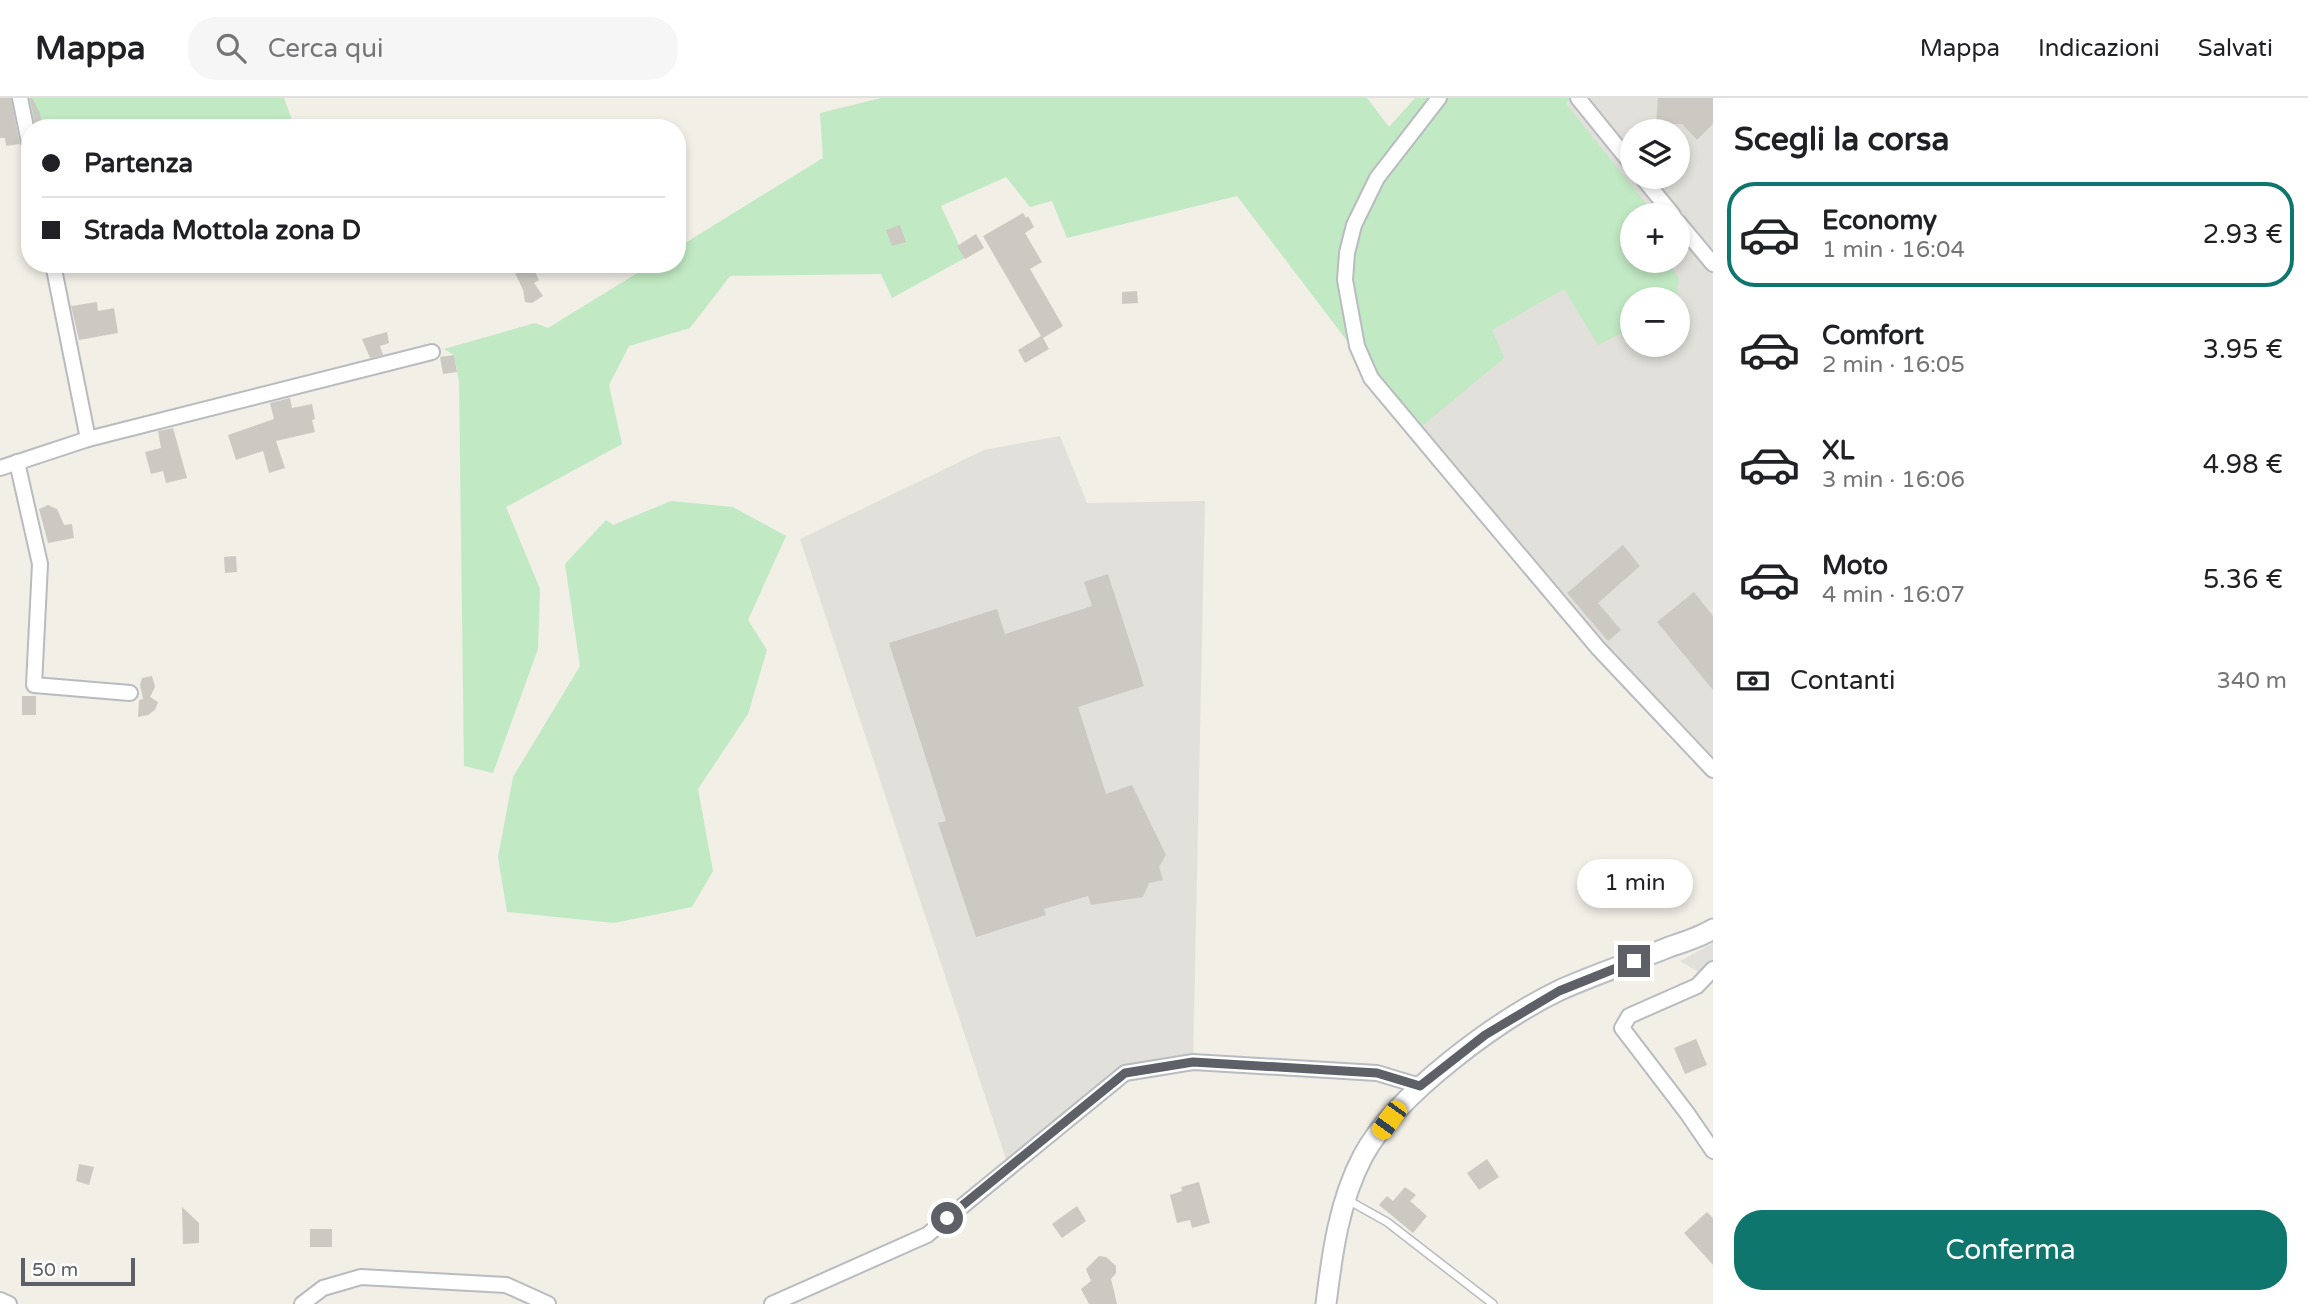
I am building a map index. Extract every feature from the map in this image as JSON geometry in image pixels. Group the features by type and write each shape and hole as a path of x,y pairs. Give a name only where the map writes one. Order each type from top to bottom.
{"main road":[{"path":"1326,1304 1333,1251 1345,1199 1364,1154 1389,1120 1420,1086 1485,1035 1559,991 1713,929"}],"street":[{"path":"20,98 24,119"},
{"path":"1439,98 1377,178 1354,225 1347,253 1345,280 1357,346 1371,378 1452,476 1598,648 1713,770"},
{"path":"1578,98 1620,150"},
{"path":"1652,189 1663,203"},
{"path":"1690,236 1713,264"},
{"path":"55,273 88,439"},
{"path":"0,468 88,439 432,352"},
{"path":"17,462 40,564 34,685 130,693"},
{"path":"1713,969 1697,986 1629,1016 1622,1028 1688,1113 1713,1151"},
{"path":"772,1304 927,1235 1125,1073 1193,1062 1377,1073 1420,1086"},
{"path":"302,1304 323,1288 361,1277 506,1285 548,1304"},
{"path":"0,1300 9,1304"}],"lane":[{"path":"1345,1199 1387,1222 1493,1304"}],"shaded area":[{"path":"1439,98 1713,98 1713,770 1371,378"},
{"path":"1060,436 1087,503 1205,501 1193,1062 1124,1073 1009,1168 800,539 984,450"},
{"path":"1713,943 1713,981 1680,961"}],"green space":[{"path":"26,98 284,98 292,119 30,119"},
{"path":"881,98 1367,98 1389,127 1415,98 1570,98 1566,104 1620,171 1620,189 1634,189 1645,203 1620,203 1620,273 1675,273 1679,279 1678,287 1620,287 1620,334 1598,345 1564,289 1492,330 1504,358 1422,426 1421,438 1237,196 1067,238 1052,201 1030,207 1006,177 941,206 965,258 892,298 881,274 730,276 690,328 629,346 609,385 622,444 506,507 540,589 538,649 493,773 464,766 459,381 454,355 444,349 535,323 548,328 637,273 686,273 686,242 823,158 820,113"},
{"path":"671,501 733,507 786,536 748,620 767,650 748,714 698,789 713,871 692,907 614,923 507,912 498,857 513,777 580,666 565,564 606,520 613,525"}],"building":[{"path":"0,98 11,98 20,144 6,146 5,138 0,138"},
{"path":"30,98 40,113 41,119 34,119"},
{"path":"1658,98 1713,98 1713,124 1697,140 1690,133 1690,119 1656,119"},
{"path":"1023,213 1034,227 1025,233 1042,262 1030,269 1063,326 1043,338 1049,349 1025,363 1018,350 1041,336 983,236"},
{"path":"900,225 906,242 892,246 886,230"},
{"path":"976,234 984,248 965,259 957,246"},
{"path":"515,273 536,273 539,280 534,283 543,296 532,303 525,302"},
{"path":"1137,291 1138,303 1122,304 1122,292"},
{"path":"97,302 98,311 114,308 118,333 79,340 71,306"},
{"path":"387,332 389,343 380,346 383,355 370,358 362,339"},
{"path":"454,355 457,372 443,374 440,357"},
{"path":"290,398 292,408 312,404 315,432 276,441 285,468 269,473 263,451 236,460 228,435 274,419 270,403"},
{"path":"173,428 187,478 166,483 163,471 151,474 145,452 161,448 158,431"},
{"path":"48,505 57,509 64,525 72,524 74,538 48,543 39,509"},
{"path":"1623,545 1640,566 1598,603 1621,630 1608,641 1567,593"},
{"path":"236,556 237,572 225,573 224,557"},
{"path":"1108,574 1144,686 1078,707 1106,794 1132,785 1166,855 1159,867 1163,880 1149,883 1143,897 1091,905 1088,896 1044,909 1046,915 976,937 938,823 946,821 889,643 997,609 1005,634 1092,606 1084,582"},
{"path":"1694,592 1713,616 1713,690 1657,622"},
{"path":"152,676 155,687 150,697 158,702 155,710 138,717 139,700 143,699 140,685 142,678"},
{"path":"22,696 36,696 36,715 22,715"},
{"path":"1696,1039 1707,1065 1685,1074 1674,1048"},
{"path":"1487,1159 1499,1177 1479,1190 1467,1173"},
{"path":"79,1164 94,1167 89,1185 76,1181"},
{"path":"1199,1182 1210,1223 1192,1228 1190,1220 1177,1223 1170,1195 1182,1191 1181,1187"},
{"path":"1405,1187 1416,1195 1410,1201 1427,1216 1413,1233 1379,1205 1387,1196 1393,1201"},
{"path":"1077,1206 1086,1221 1062,1238 1052,1224"},
{"path":"182,1207 199,1223 199,1243 183,1244"},
{"path":"1707,1212 1713,1218 1713,1265 1684,1233"},
{"path":"310,1229 332,1229 332,1247 310,1247"},
{"path":"1099,1256 1106,1257 1116,1266 1116,1273 1111,1279 1117,1304 1089,1304 1081,1289 1091,1281 1086,1269"}],"route":[{"path":"947,1218 1125,1073 1193,1062 1377,1073 1420,1086 1485,1035 1559,991 1634,961"}]}
